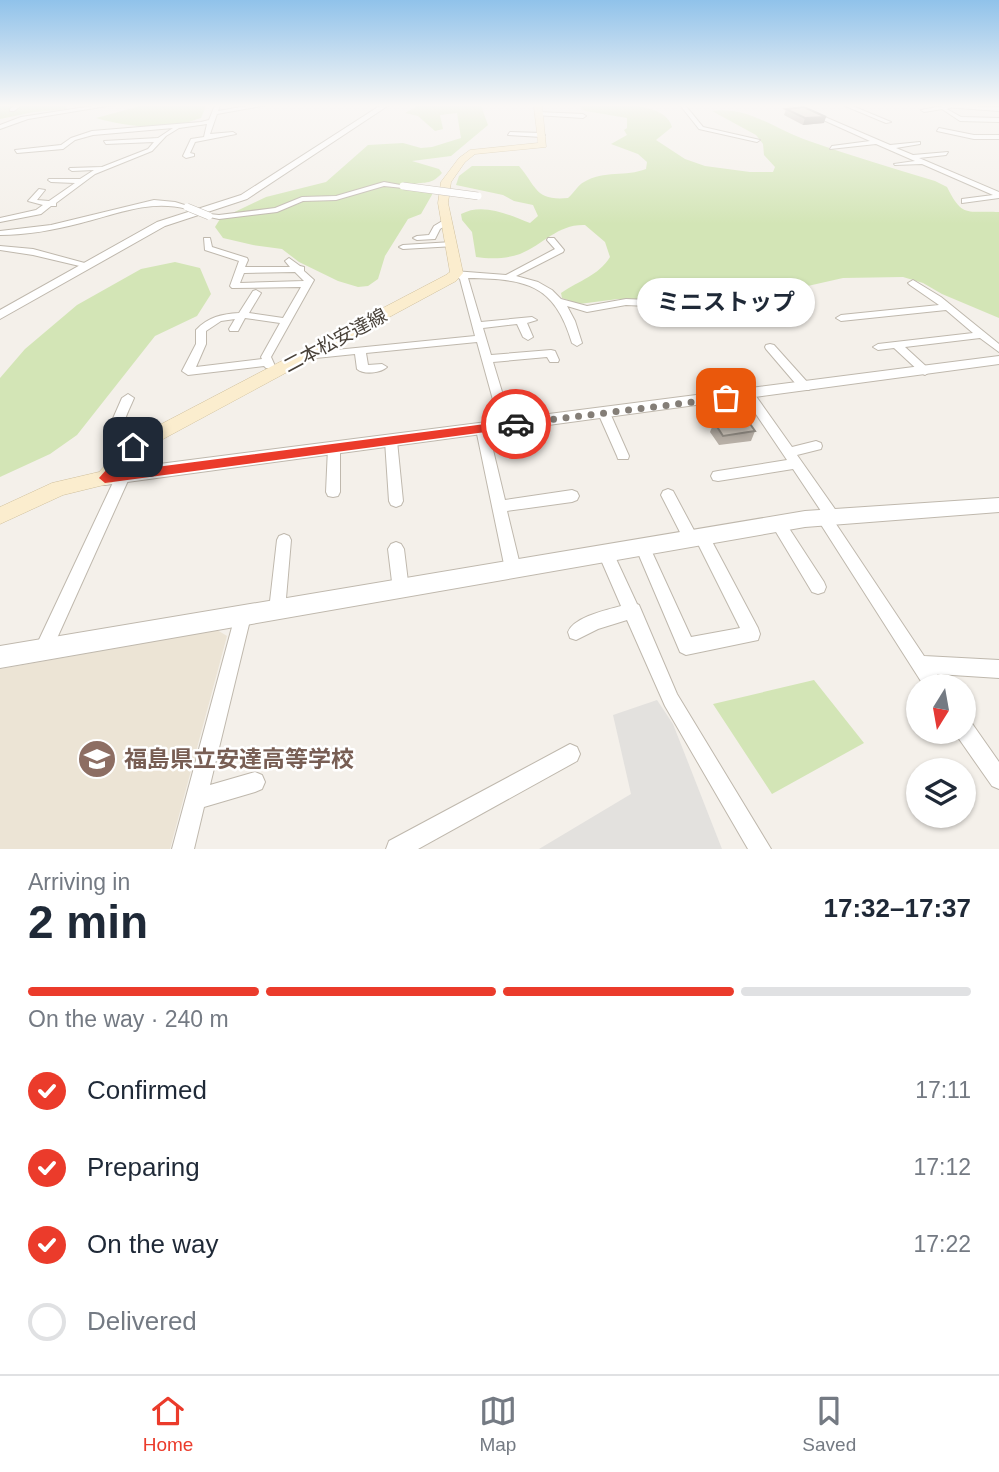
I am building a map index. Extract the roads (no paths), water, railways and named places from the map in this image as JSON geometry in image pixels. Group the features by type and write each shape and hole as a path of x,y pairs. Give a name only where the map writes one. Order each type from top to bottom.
{"main road":[{"path":"459,274 443,203 444,186 467,155 482,150 541,145"},
{"name":"二本松安達線","path":"115,476 133,447 271,367 306,356 459,274"},
{"path":"0,516 59,488 115,476"}],"street":[{"path":"18,151 67,145"},
{"path":"0,220 30,215 53,204 80,181 155,145"},
{"path":"192,145 187,156 192,155"},
{"path":"0,315 161,224 244,197 325,145"},
{"path":"832,148 867,145"},
{"path":"886,145 999,195"},
{"path":"891,147 912,145"},
{"path":"913,157 946,153"},
{"path":"137,155 145,156 141,163"},
{"path":"897,164 924,162"},
{"path":"72,169 103,168"},
{"path":"51,180 80,181"},
{"path":"975,184 994,182"},
{"path":"0,233 73,222 144,202 172,202 219,217 277,210 302,200 340,197 384,184 478,196"},
{"path":"41,190 32,201 53,204"},
{"path":"965,201 999,195"},
{"path":"416,238 432,237 437,228 447,222"},
{"path":"207,240 209,252 244,260 235,286 307,284"},
{"path":"510,275 560,250 551,240"},
{"path":"403,247 452,244"},
{"path":"0,248 33,252 88,265"},
{"path":"285,321 259,315 212,320 203,326 201,345 188,371 271,367 285,321 309,277 289,261"},
{"path":"240,270 301,269"},
{"path":"506,425 478,325 459,274 510,275 530,281 558,301 587,309 626,302 665,306 690,305 710,300 731,287"},
{"path":"913,283 948,307 999,349"},
{"path":"234,329 256,293"},
{"path":"558,301 573,323 577,343"},
{"path":"841,318 948,307"},
{"path":"478,325 526,320 528,337"},
{"path":"878,347 981,335"},
{"path":"306,356 482,338"},
{"path":"895,345 925,370"},
{"path":"770,347 805,387"},
{"path":"360,352 363,369 382,367"},
{"path":"487,359 551,353 554,360"},
{"path":"43,650 115,476 749,395 999,360"},
{"path":"749,395 792,458 926,674"},
{"path":"128,398 117,423 118,429 133,447"},
{"path":"604,413 623,456"},
{"path":"482,429 513,569"},
{"path":"391,441 396,501"},
{"path":"718,476 792,458 816,446"},
{"path":"333,492 334,448"},
{"path":"642,546 686,646 752,634 696,537 668,495"},
{"path":"499,506 572,496"},
{"path":"0,657 778,523 827,516 999,505"},
{"path":"778,523 818,587"},
{"path":"277,610 284,540"},
{"path":"396,549 401,590"},
{"path":"606,553 671,700 760,849"},
{"path":"576,632 594,622 633,610"},
{"path":"183,849 243,616"},
{"path":"919,664 999,669"},
{"path":"974,744 999,779"},
{"path":"397,849 570,754"},
{"path":"197,799 255,782"}],"place":[{"name":"ミニストップ","path":"726,398"},
{"name":"福島県立安達高等学校","path":"97,759"}]}
